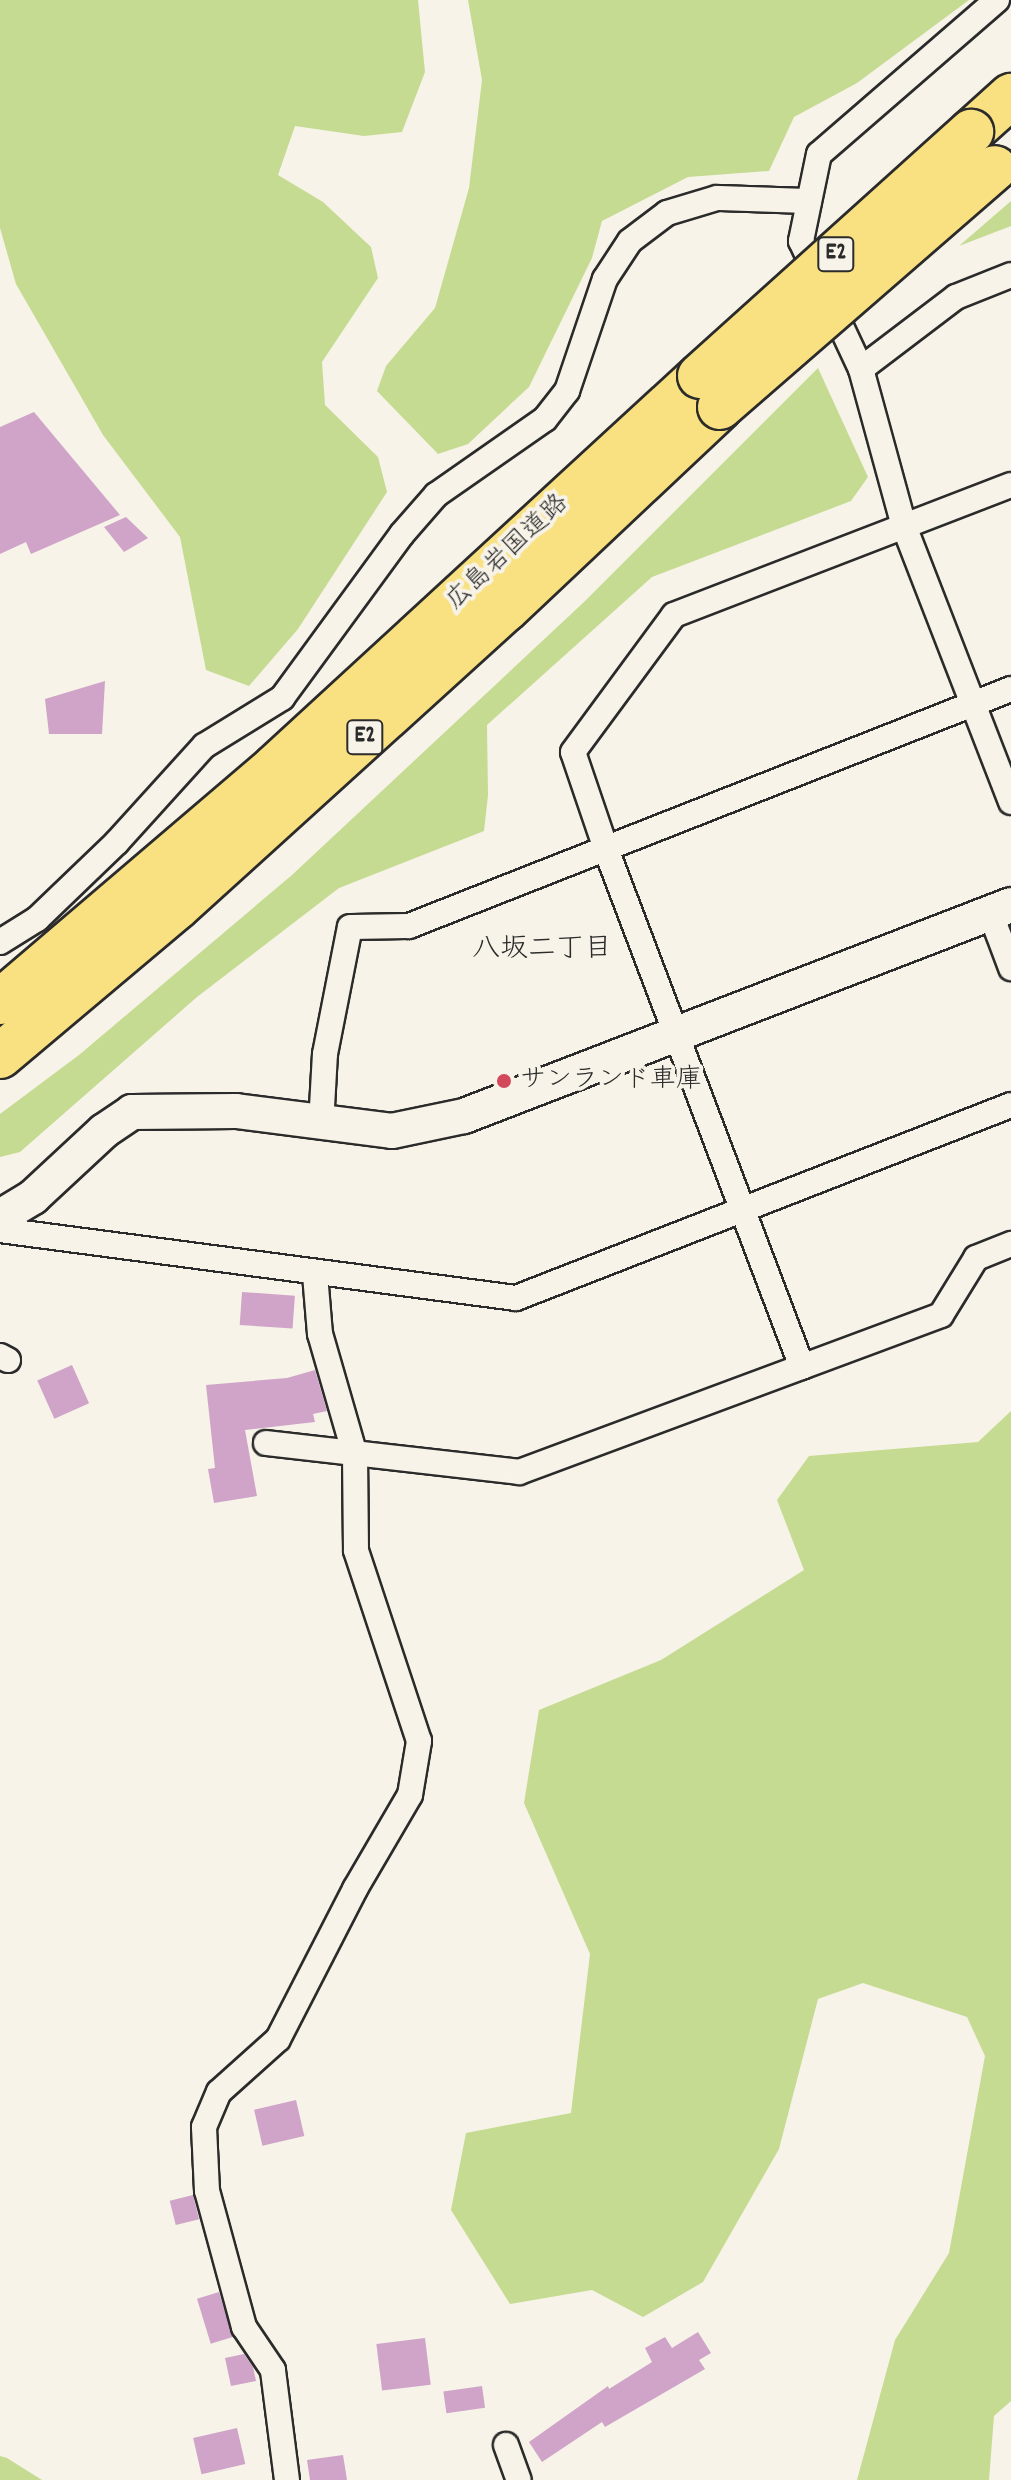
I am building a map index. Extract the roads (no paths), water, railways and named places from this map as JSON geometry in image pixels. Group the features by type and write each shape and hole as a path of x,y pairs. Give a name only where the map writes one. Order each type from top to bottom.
{"highway":[{"name":"広島岩国道路","path":"0,1056 177,907 506,609 710,392 1011,96"},
{"name":"広島岩国道路","path":"0,1002 710,392 1003,161"}],"street":[{"path":"997,0 819,154 801,241 861,369 904,526 1011,802"},
{"path":"0,942 37,919 83,875 204,746 282,698 402,534 436,495 545,419 567,391 605,279 630,241 667,213 717,198 809,201"},
{"path":"861,369 956,297 1011,275"},
{"path":"802,1367 742,1213 678,1032 606,849 573,752 674,615 1011,485"},
{"path":"321,1125 325,1054 350,927 409,926 1011,689"},
{"path":"0,1217 33,1197 104,1131 132,1112 236,1111 321,1125 392,1131 464,1116 1001,908 1011,968"},
{"path":"0,1230 315,1274 516,1298 742,1213 1011,1105"},
{"path":"266,1443 519,1472 941,1315 976,1258 1011,1244"},
{"path":"287,2480 273,2370 244,2327 207,2191 204,2127 219,2092 278,2039 355,1889 410,1795 419,1741 356,1550 355,1455 320,1334 315,1274"},
{"path":"506,2445 519,2480"}],"place":[{"name":"サンランド車庫","path":"504,1081"}],"district":[{"name":"八坂二丁目","path":"542,951"}]}
